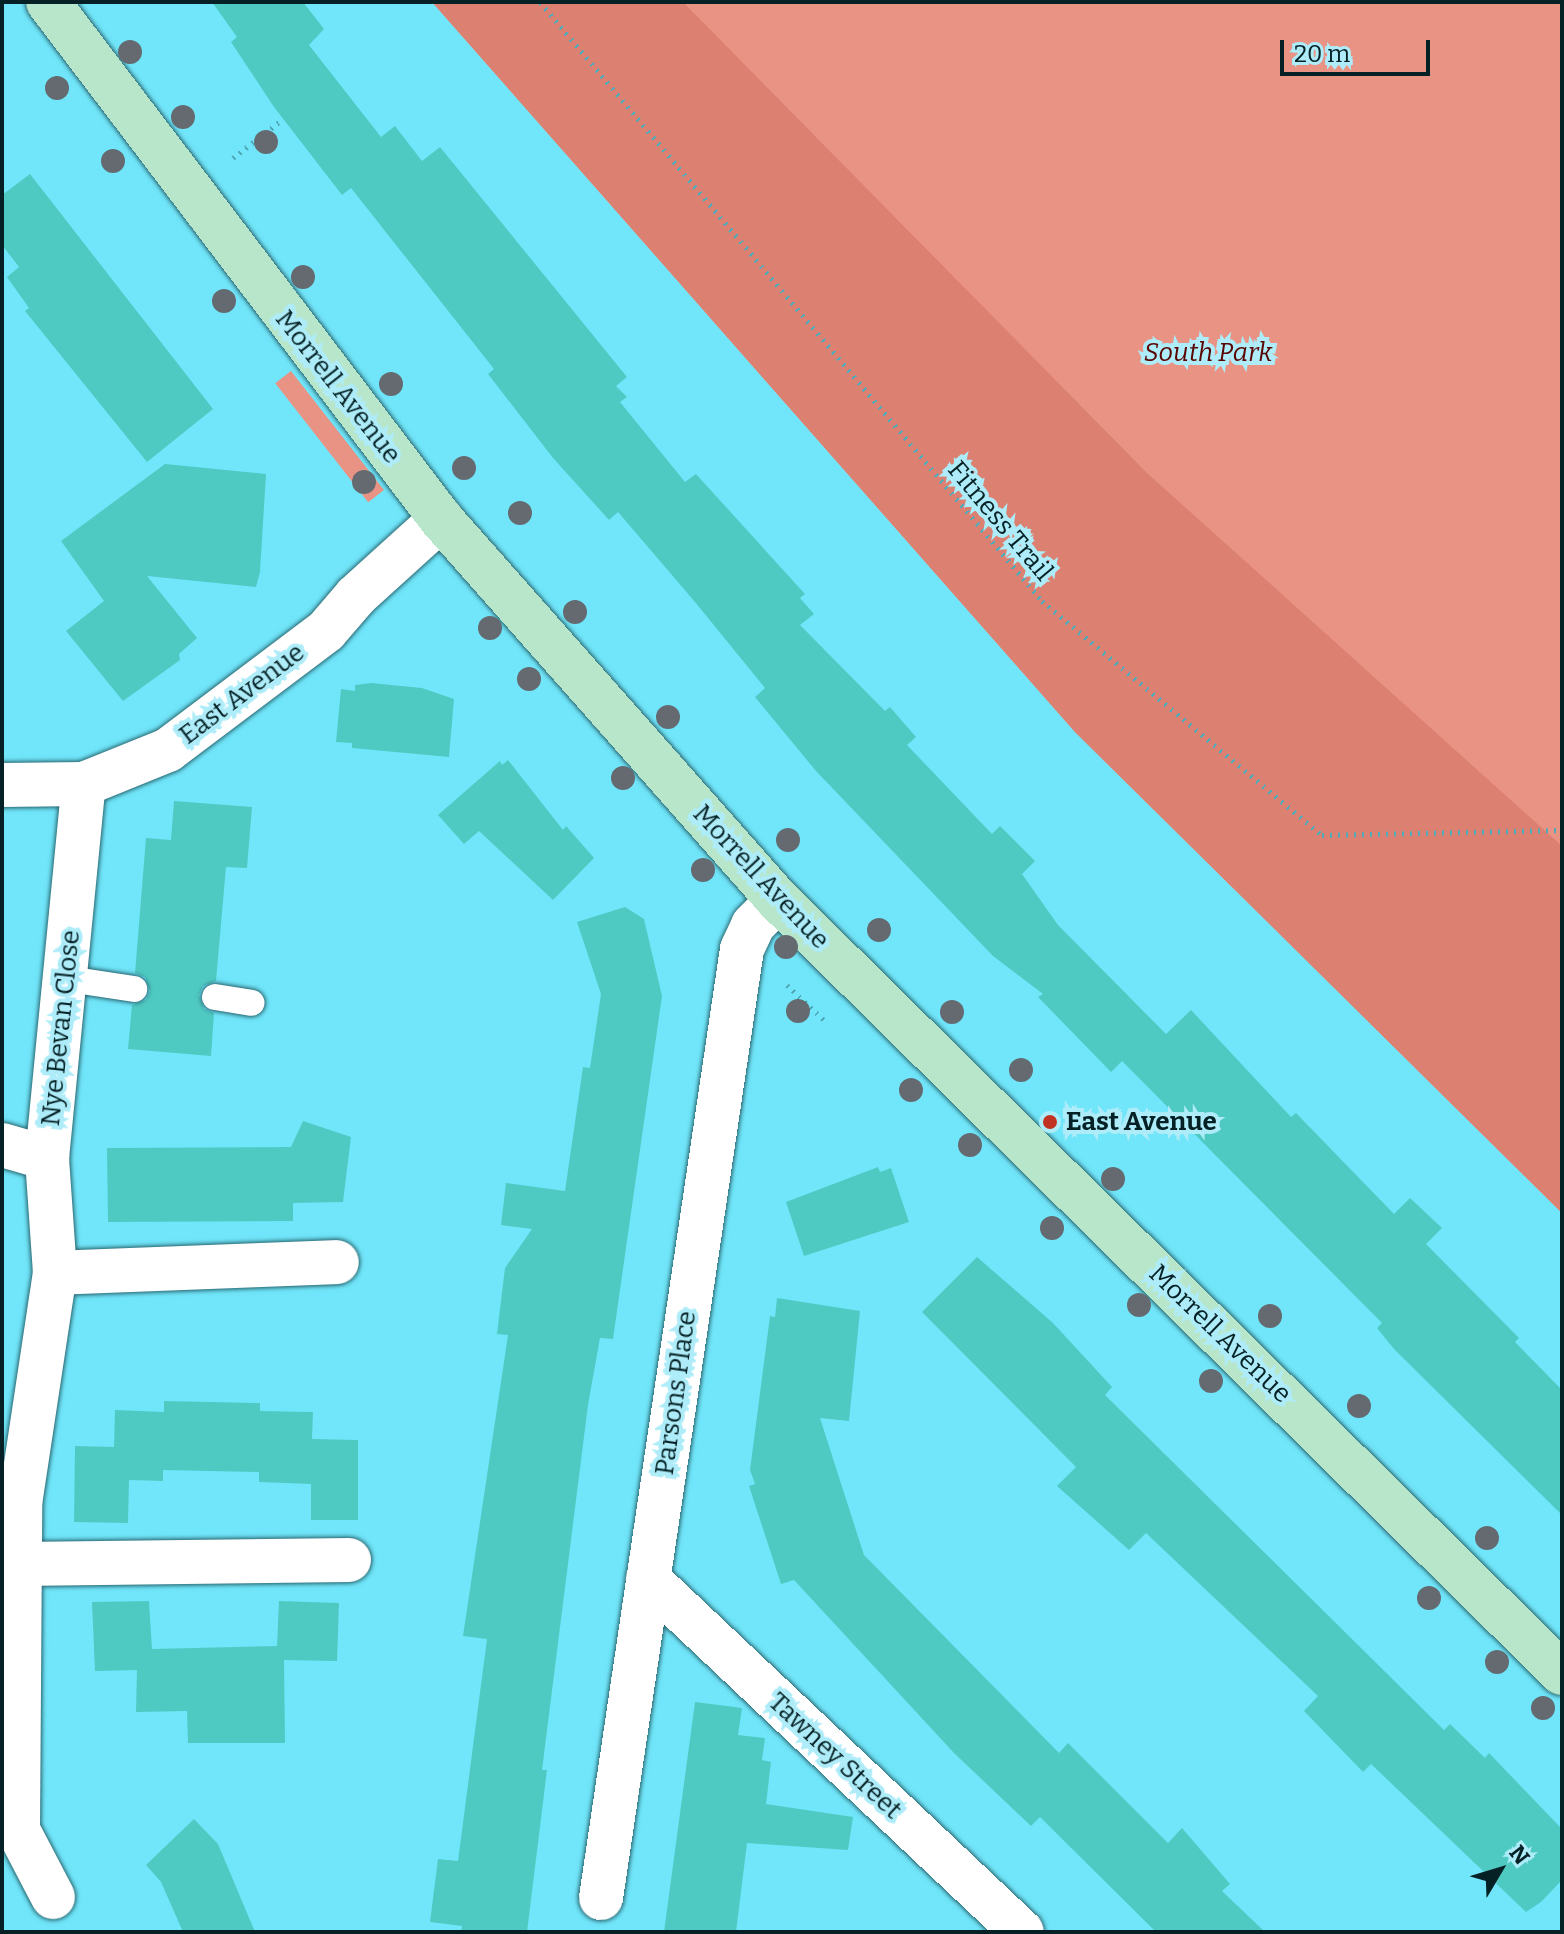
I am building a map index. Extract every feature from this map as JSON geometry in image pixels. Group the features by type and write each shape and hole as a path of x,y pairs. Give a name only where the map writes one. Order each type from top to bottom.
{"street":[{"name":"Morrell Avenue","path":"48,2 441,519 778,900 1562,1673"},
{"name":"East Avenue","path":"2,785 84,784 180,741 326,631 356,596 441,519"},
{"name":"Nye Bevan Close","path":"53,1897 18,1830 20,1504 55,1273 47,1158 68,979 84,784"},
{"name":"Parsons Place","path":"601,1898 742,949 753,925 778,900"},
{"path":"2,1145 47,1158"},
{"path":"55,1273 337,1262"},
{"path":"20,1564 349,1560"},
{"name":"Tawney Street","path":"648,1579 1022,1932"}],"lane":[{"path":"68,979 134,989"},
{"path":"215,997 252,1003"}],"path":[{"name":"Fitness Trail","path":"540,2 1042,601 1322,835 1562,830"},
{"path":"233,158 283,119"}],"green space":[{"name":"South Park","path":"432,2 1562,2 1562,1213 1075,732"},
{"path":"291,371 384,490 368,502 275,383"}],"shaded area":[{"path":"432,2 683,2 1147,473 1562,846 1562,1213 1075,732"}],"building":[{"path":"212,2 303,2 324,29 309,45 381,137 395,126 422,161 440,147 627,377 616,386 627,397 620,402 685,482 696,474 805,594 800,598 814,614 800,625 885,711 890,707 916,737 907,745 992,834 1000,826 1035,861 1022,874 1058,925 1166,1034 1191,1010 1291,1117 1296,1113 1394,1214 1410,1198 1442,1228 1426,1244 1519,1338 1515,1342 1562,1390 1562,1515 1394,1349 1377,1328 1382,1323 1122,1061 1111,1072 1038,997 1043,994 993,956 816,771 755,697 765,688 695,602 618,512 609,520 553,458 488,374 494,369 351,188 342,195 274,107 231,42 237,37"},
{"path":"30,174 213,409 147,462 25,311 29,308 7,277 19,267 2,245 2,195"},
{"path":"165,464 266,474 260,572 256,587 147,576 197,638 179,654 180,660 123,701 66,631 104,601 61,541"},
{"path":"371,683 422,688 454,699 449,757 352,748 352,743 336,742 341,689 355,691 355,685"},
{"path":"508,760 563,830 566,826 594,858 553,900 479,831 464,844 438,815 500,761 502,765"},
{"path":"174,801 252,807 247,868 226,867 216,981 203,986 199,995 204,1009 214,1013 211,1056 128,1049 132,1005 146,1000 150,991 145,977 135,973 146,838 171,840"},
{"path":"625,907 644,919 662,996 613,1339 600,1338 588,1405 542,1770 547,1770 527,1932 461,1932 462,1926 430,1922 438,1859 458,1861 487,1639 463,1636 508,1335 497,1334 505,1268 532,1229 501,1225 506,1183 565,1191 583,1067 590,1068 601,994 577,922"},
{"path":"303,1121 351,1137 343,1202 293,1203 293,1221 108,1222 107,1148 291,1147"},
{"path":"878,1167 880,1172 891,1168 909,1222 804,1256 786,1202"},
{"path":"977,1257 1053,1323 1112,1387 1105,1395 1444,1730 1450,1724 1485,1758 1489,1753 1562,1829 1562,1880 1541,1902 1526,1912 1371,1764 1363,1772 1304,1711 1318,1696 1146,1533 1129,1550 1057,1486 1076,1467 922,1312"},
{"path":"777,1298 860,1311 849,1421 820,1418 864,1555 1059,1753 1068,1743 1168,1843 1182,1828 1230,1884 1222,1891 1265,1932 1156,1932 1040,1817 1031,1826 954,1753 794,1580 781,1584 749,1486 755,1484 750,1470 770,1316 775,1317"},
{"path":"164,1401 260,1403 260,1411 313,1412 312,1439 358,1440 358,1520 311,1520 311,1484 259,1482 259,1472 163,1470 163,1481 129,1480 128,1523 74,1522 75,1446 114,1447 115,1410 164,1412"},
{"path":"149,1601 152,1649 277,1646 279,1601 339,1603 337,1661 284,1660 285,1743 188,1743 187,1711 136,1712 137,1670 95,1671 92,1602"},
{"path":"695,1702 742,1708 738,1735 765,1738 762,1760 771,1762 766,1804 853,1817 848,1850 747,1843 736,1932 664,1932"},
{"path":"194,1819 218,1844 255,1932 183,1932 161,1882 146,1865"}],"place":[{"name":"East Avenue","path":"1050,1122"}]}
